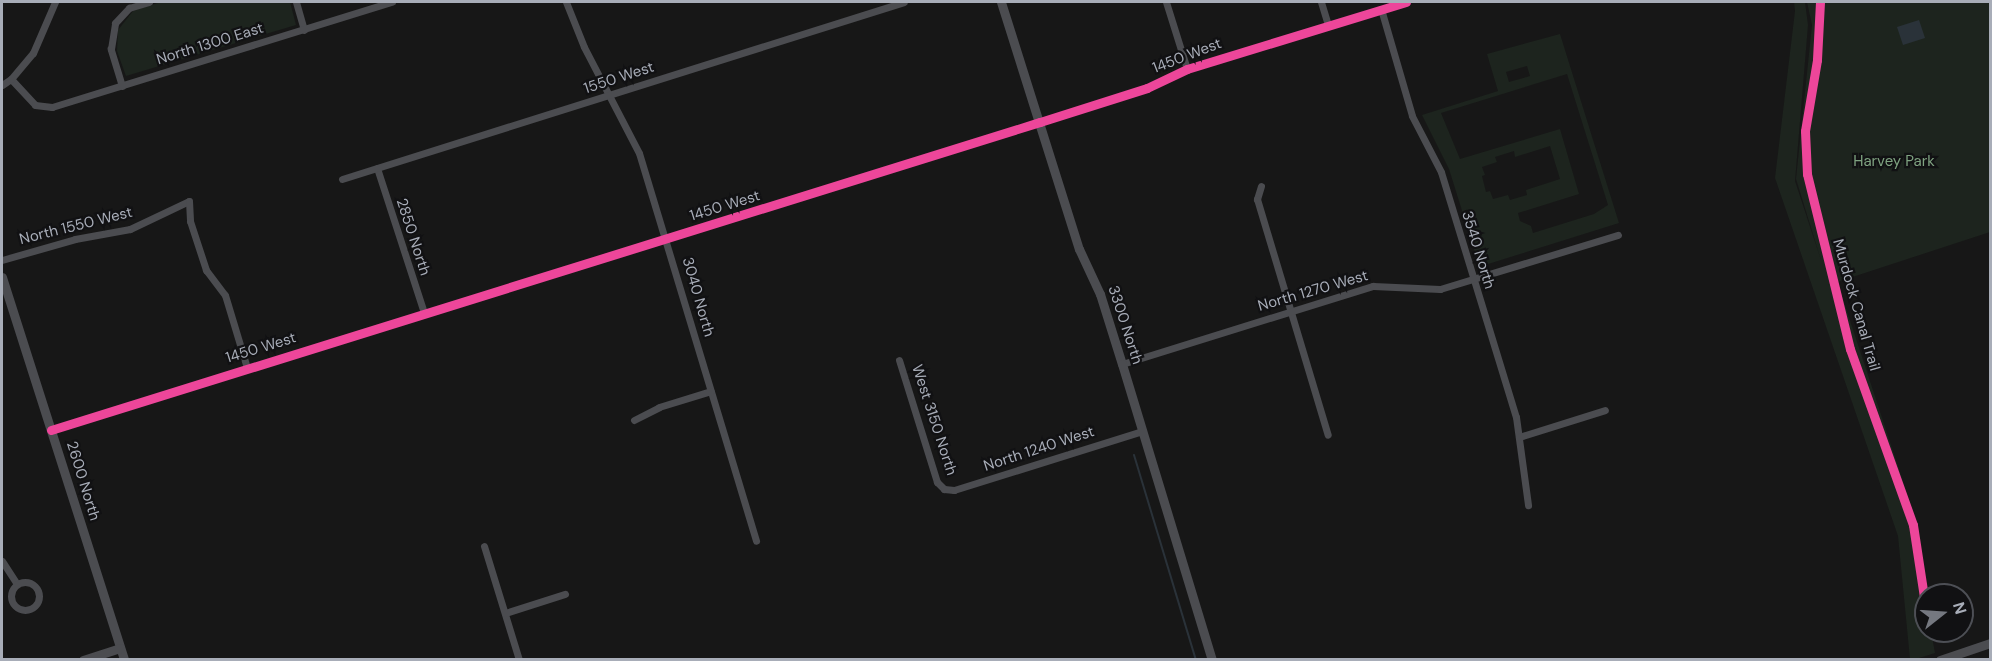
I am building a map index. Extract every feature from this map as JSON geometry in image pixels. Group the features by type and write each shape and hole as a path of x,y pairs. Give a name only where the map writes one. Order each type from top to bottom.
{"street":[{"path":"2,85 11,79 33,53 55,2"},
{"path":"122,86 111,49 115,23 129,8 148,2"},
{"path":"296,2 304,30"},
{"name":"North 1300 East","path":"11,79 35,105 52,108 392,2"},
{"name":"3040 North","path":"566,2 584,47 639,153 756,541"},
{"name":"1550 West","path":"342,179 904,2"},
{"name":"3300 North","path":"1001,2 1079,249 1100,294 1212,660"},
{"path":"1166,2 1187,69"},
{"path":"1321,2 1328,25"},
{"name":"1450 West","path":"51,430 424,313 667,240 1147,88 1187,69 1406,2"},
{"name":"3540 North","path":"1381,9 1412,116 1441,172 1516,417 1528,505"},
{"name":"2850 North","path":"376,168 424,313"},
{"path":"1261,186 1257,199 1328,435"},
{"name":"North 1550 West","path":"2,260 75,239 130,229 189,201 190,221 206,270 225,295 247,368"},
{"name":"North 1270 West","path":"1122,363 1373,286 1440,288 1618,235"},
{"name":"2600 North","path":"2,278 123,660"},
{"name":"West 3150 North","path":"899,360 937,482 944,489"},
{"path":"634,420 659,407 711,391"},
{"path":"1519,437 1605,410"},
{"name":"North 1240 West","path":"944,489 954,490 1142,430"},
{"path":"484,546 519,660"},
{"path":"2,561 17,584"},
{"path":"31,583 38,589 38,603 31,609 22,610 14,605 11,596 17,584 31,583"},
{"path":"505,613 565,594"},
{"path":"1940,660 1990,643"},
{"path":"82,660 120,648"}],"green space":[{"path":"161,2 290,2 296,25 126,76 117,51 118,30 133,11"},
{"name":"Harvey Park","path":"1794,2 1805,2 1808,25 1795,181 1821,260 1796,179 1812,25 1807,2 1990,2 1990,232 1828,285 1838,284 1915,518 1924,583 1914,583 1914,643 1933,643 1935,653 1916,659 1910,659 1898,536 1775,178 1795,11"},
{"path":"1560,34 1619,223 1485,265 1478,262 1449,169 1422,115 1498,91 1487,54","holes":["1527,66 1530,76 1509,82 1506,72","1567,74 1608,205 1594,214 1533,233 1531,226 1520,221 1518,213 1579,194 1560,129 1460,159 1441,113","1550,146 1560,179 1526,190 1527,195 1510,200 1508,195 1493,199 1490,191 1486,192 1482,167 1497,162 1495,157 1514,151 1515,157"]}],"shaded area":[{"path":"1919,20 1925,38 1903,45 1897,27"}],"waterway":[{"path":"1134,455 1196,660"}],"cycle path":[{"path":"51,430 1040,122 1147,88 1187,69 1406,2"},
{"name":"Murdock Canal Trail","path":"1820,2 1817,60 1805,131 1807,174 1850,349 1913,525 1922,583"}]}
